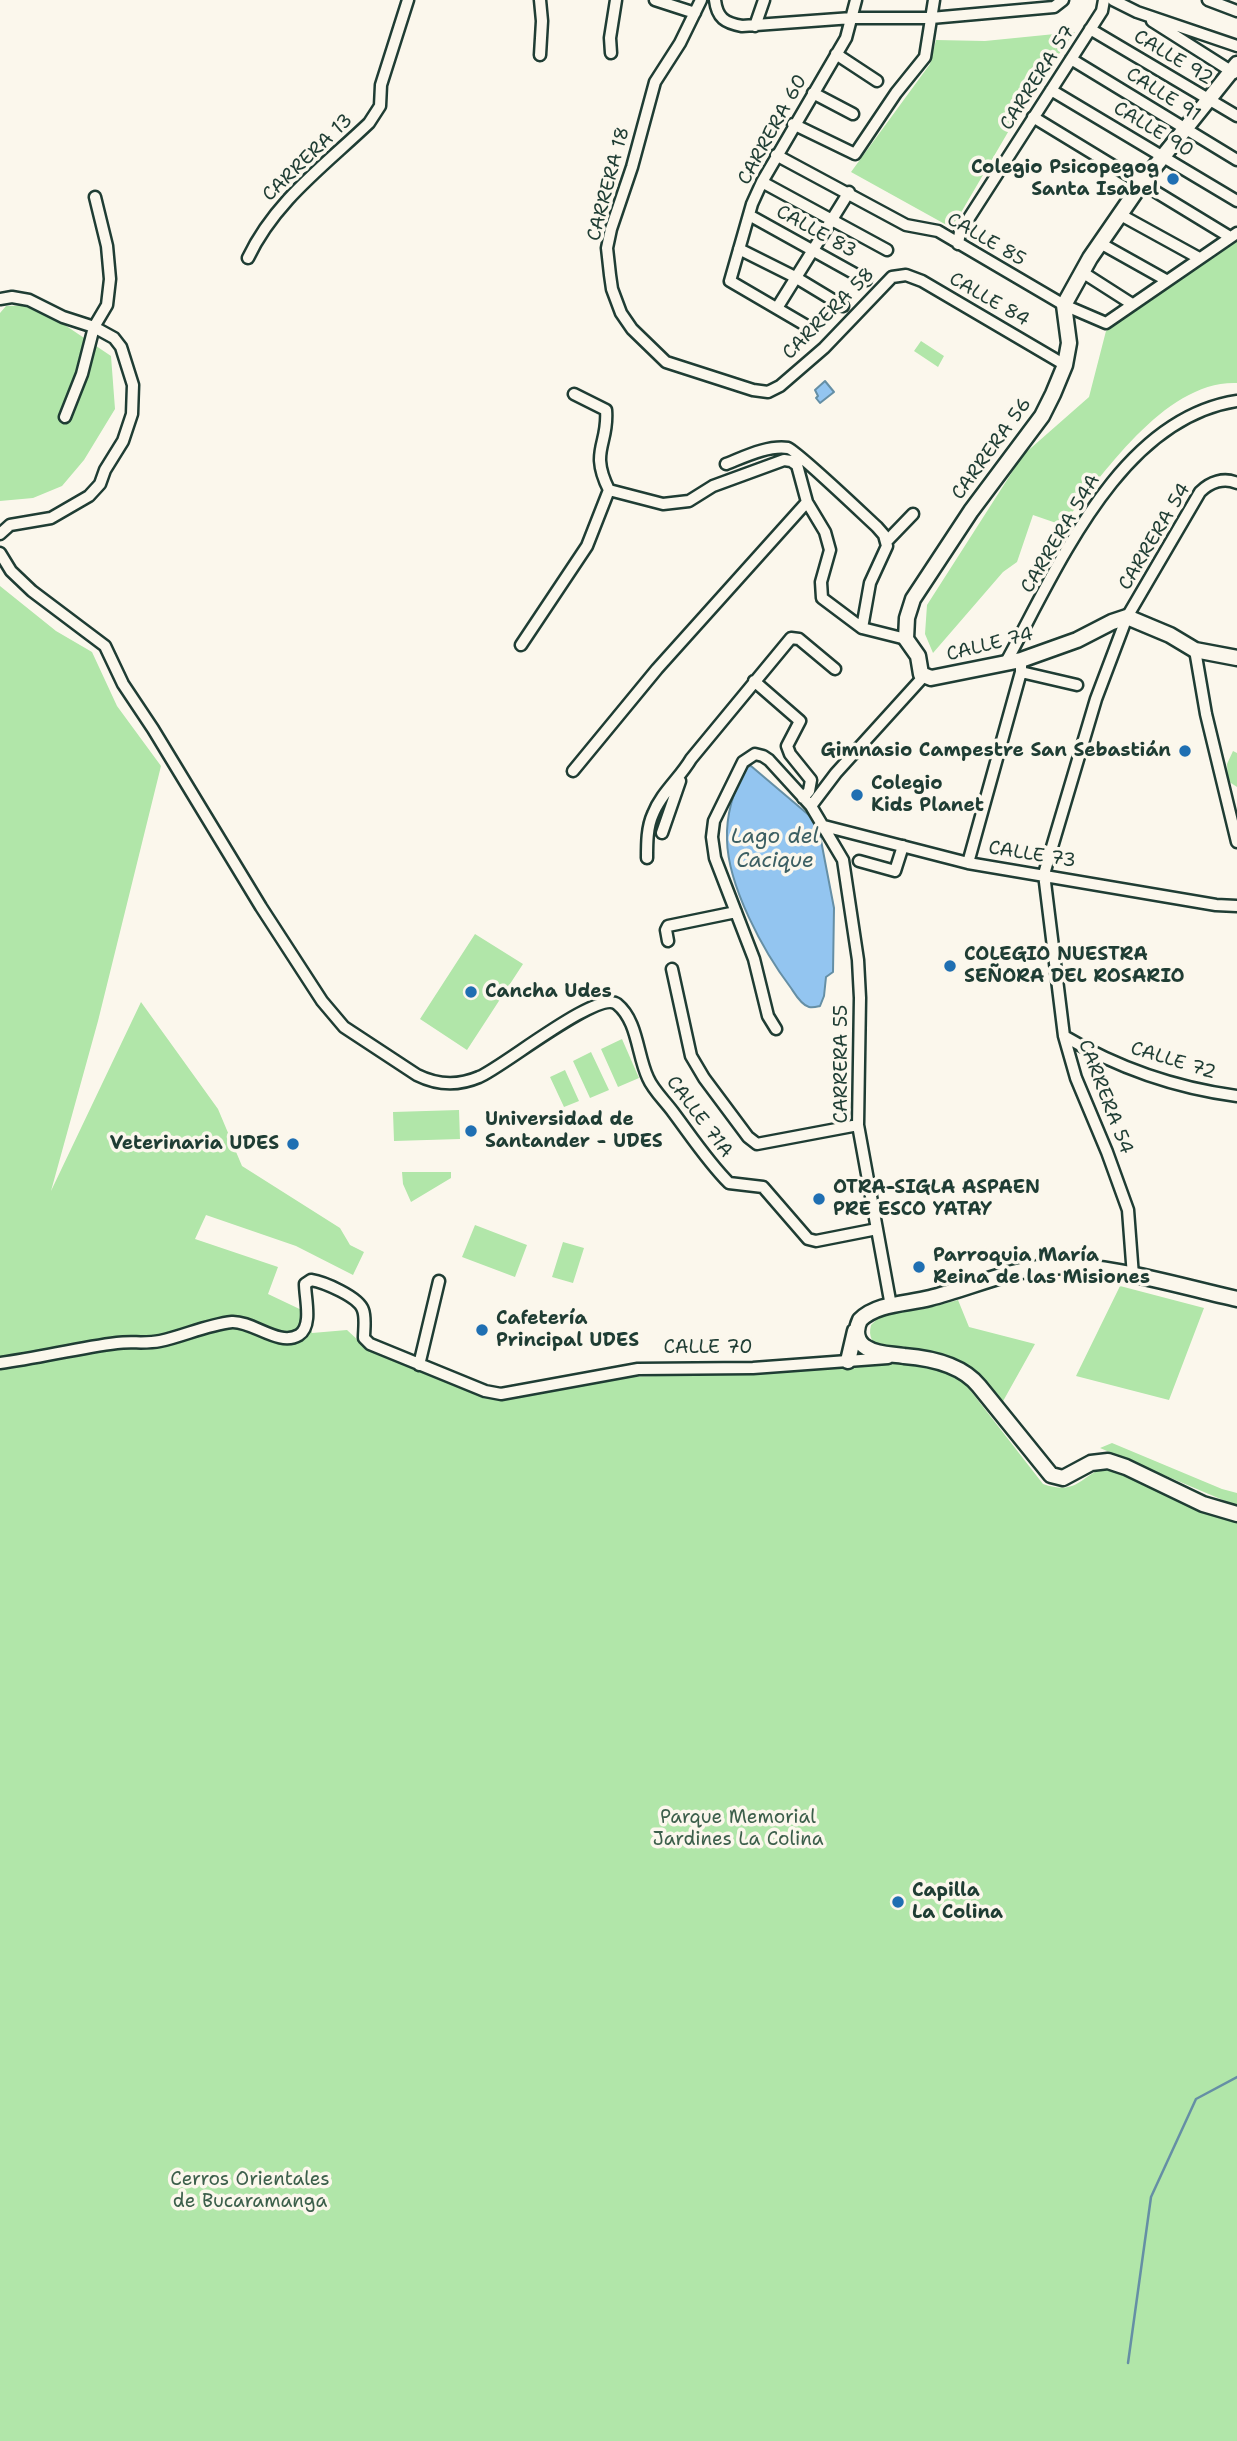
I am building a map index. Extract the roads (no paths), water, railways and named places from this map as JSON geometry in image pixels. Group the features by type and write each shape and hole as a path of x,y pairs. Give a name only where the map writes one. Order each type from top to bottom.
{"street":[{"name":"CARRERA 13","path":"248,258 260,234 279,207 369,123 380,106 381,85 408,0"},
{"path":"540,0 541,55"},
{"path":"611,53 610,38 616,0"},
{"path":"656,0 695,13"},
{"name":"CARRERA 18","path":"674,365 657,354 632,329 617,307 607,248 655,82 680,43 701,0"},
{"path":"715,0 718,15 725,22 742,26 852,18 931,19 1054,7 1063,0"},
{"path":"755,26 764,0"},
{"name":"CARRERA 60","path":"777,308 730,281 749,215 762,182 793,124 846,38 856,0"},
{"path":"793,124 855,154 896,93 925,57 934,0"},
{"path":"1005,12 1007,0"},
{"path":"1208,0 1237,11"},
{"path":"1107,1 1237,46"},
{"name":"CARRERA 57","path":"958,244 960,232 1107,1"},
{"path":"1064,305 1119,214 1163,156 1235,70 1137,12"},
{"name":"CALLE 92","path":"1090,29 1237,116"},
{"path":"836,54 877,81"},
{"name":"CALLE 91","path":"1071,59 1237,160"},
{"name":"CALLE 90","path":"1051,90 1237,201"},
{"path":"813,93 853,114"},
{"path":"1033,117 1141,184 1234,235 1132,304 1082,272"},
{"name":"CALLE 85","path":"776,155 906,225 933,229 1064,305 1104,323 1132,304"},
{"path":"762,182 887,250"},
{"path":"807,326 777,308 849,192"},
{"path":"65,417 82,374 94,327 107,305 110,279 107,246 95,197"},
{"path":"1119,214 1199,258"},
{"name":"CALLE 83","path":"749,215 866,279"},
{"path":"1100,243 1166,280"},
{"path":"739,249 795,277 843,306"},
{"name":"CALLE 84","path":"892,277 906,275 922,281 1065,365"},
{"name":"CARRERA 58","path":"674,365 753,390 768,392 780,386 824,348 892,277"},
{"path":"0,299 12,297 29,300 114,338 121,347 133,385 132,414 124,441 105,470 100,484 89,496 51,518 10,525 0,534"},
{"name":"CARRERA 56","path":"906,639 907,618 918,588 1042,416 1065,365 1069,344 1064,305"},
{"path":"574,394 606,410 598,460 609,490 663,504 689,501 713,486 784,460 797,465 807,502 825,532 830,550 821,582 822,598 862,628 906,639"},
{"name":"CARRERA 54A","path":"1005,664 1104,490 1125,467 1169,428 1213,405 1237,401"},
{"path":"726,464 764,451 788,448 796,451 817,474 877,527 886,542"},
{"name":"CARRERA 54","path":"1133,1276 1128,1210 1076,1078 1064,1036 1044,874 1096,699 1127,617 1200,492 1213,482 1235,479"},
{"path":"521,645 587,546 609,490"},
{"path":"573,771 657,669 807,502"},
{"path":"862,628 870,583 881,561 886,542 913,514"},
{"name":"CALLE 71A","path":"0,553 12,571 32,592 106,646 123,684 261,907 323,1001 344,1027 417,1075 428,1080 452,1084 478,1077 599,1004 614,1002 626,1016 634,1033 648,1078 729,1184 763,1186 808,1239 816,1241 877,1229"},
{"path":"1127,617 1170,635 1195,650 1237,658"},
{"name":"CALLE 74","path":"906,639 916,650 920,670 924,676 931,678 1005,664 1021,666 1127,617"},
{"path":"647,858 652,815 660,801 790,638 794,637 835,669"},
{"path":"1195,650 1206,714 1237,842"},
{"path":"968,863 1021,666 1077,685"},
{"path":"804,798 836,773 924,676"},
{"path":"754,681 799,719 800,724 789,741 788,751 808,775 811,784 804,798"},
{"name":"CARRERA 55","path":"736,912 715,858 712,837 714,821 743,762 755,754 763,756 804,798 843,860 858,960 861,1019 858,1125 891,1306"},
{"path":"663,832 682,774"},
{"name":"CALLE 73","path":"824,826 968,863 1216,905 1237,906"},
{"path":"859,861 895,871 903,846"},
{"path":"668,941 668,926 736,912 754,959 768,1016 776,1028"},
{"path":"672,969 691,1056 704,1078 757,1144 858,1125"},
{"name":"CALLE 72","path":"1064,1036 1094,1054 1175,1084 1237,1096"},
{"path":"848,1361 857,1327 863,1316 875,1310 934,1297 1002,1275 1049,1266 1082,1266 1237,1299"},
{"name":"CALLE 70","path":"0,1363 121,1342 160,1341 203,1327 236,1322 255,1326 281,1337 294,1337 303,1332 307,1322 307,1281 326,1284 353,1299 363,1310 366,1342 485,1391 501,1394 638,1369 753,1368 909,1356"},
{"path":"419,1365 439,1281"},
{"path":"875,1310 866,1320 864,1338 868,1345 881,1353"},
{"path":"857,1327 858,1339 862,1345 881,1353"},
{"name":"CALLE 70","path":"881,1353 909,1356 954,1368 974,1380 1051,1475 1063,1478 1091,1463 1108,1461 1203,1504 1237,1514"}],"water":[{"path":"825,381 834,392 820,403 815,390"},
{"name":"Lago del Cacique","path":"751,766 810,816 819,830 834,908 833,972 826,977 820,1006 810,1007 803,1004 780,973 749,917 733,877 727,840 728,821 738,784 746,767"}],"waterway":[{"path":"1128,2363 1151,2197 1196,2099 1237,2077"}],"place":[{"name":"Colegio Psicopegog Santa Isabel","path":"1173,179"},
{"name":"Gimnasio Campestre San Sebastián","path":"1185,751"},
{"name":"Colegio Kids Planet","path":"857,795"},
{"name":"COLEGIO NUESTRA SEÑORA DEL ROSARIO","path":"950,966"},
{"name":"Cancha Udes","path":"471,992"},
{"name":"Universidad de Santander - UDES","path":"471,1131"},
{"name":"Veterinaria UDES","path":"293,1144"},
{"name":"OTRA-SIGLA ASPAEN PRE ESCO YATAY","path":"819,1199"},
{"name":"Parroquia María Reina de las Misiones","path":"919,1267"},
{"name":"Cafetería Principal UDES","path":"482,1330"},
{"name":"Capilla La Colina","path":"898,1902"}],"park label":[{"name":"Parque Memorial Jardines La Colina","path":"738,1829"},
{"name":"Cerros Orientales de Bucaramanga","path":"250,2191"}]}
